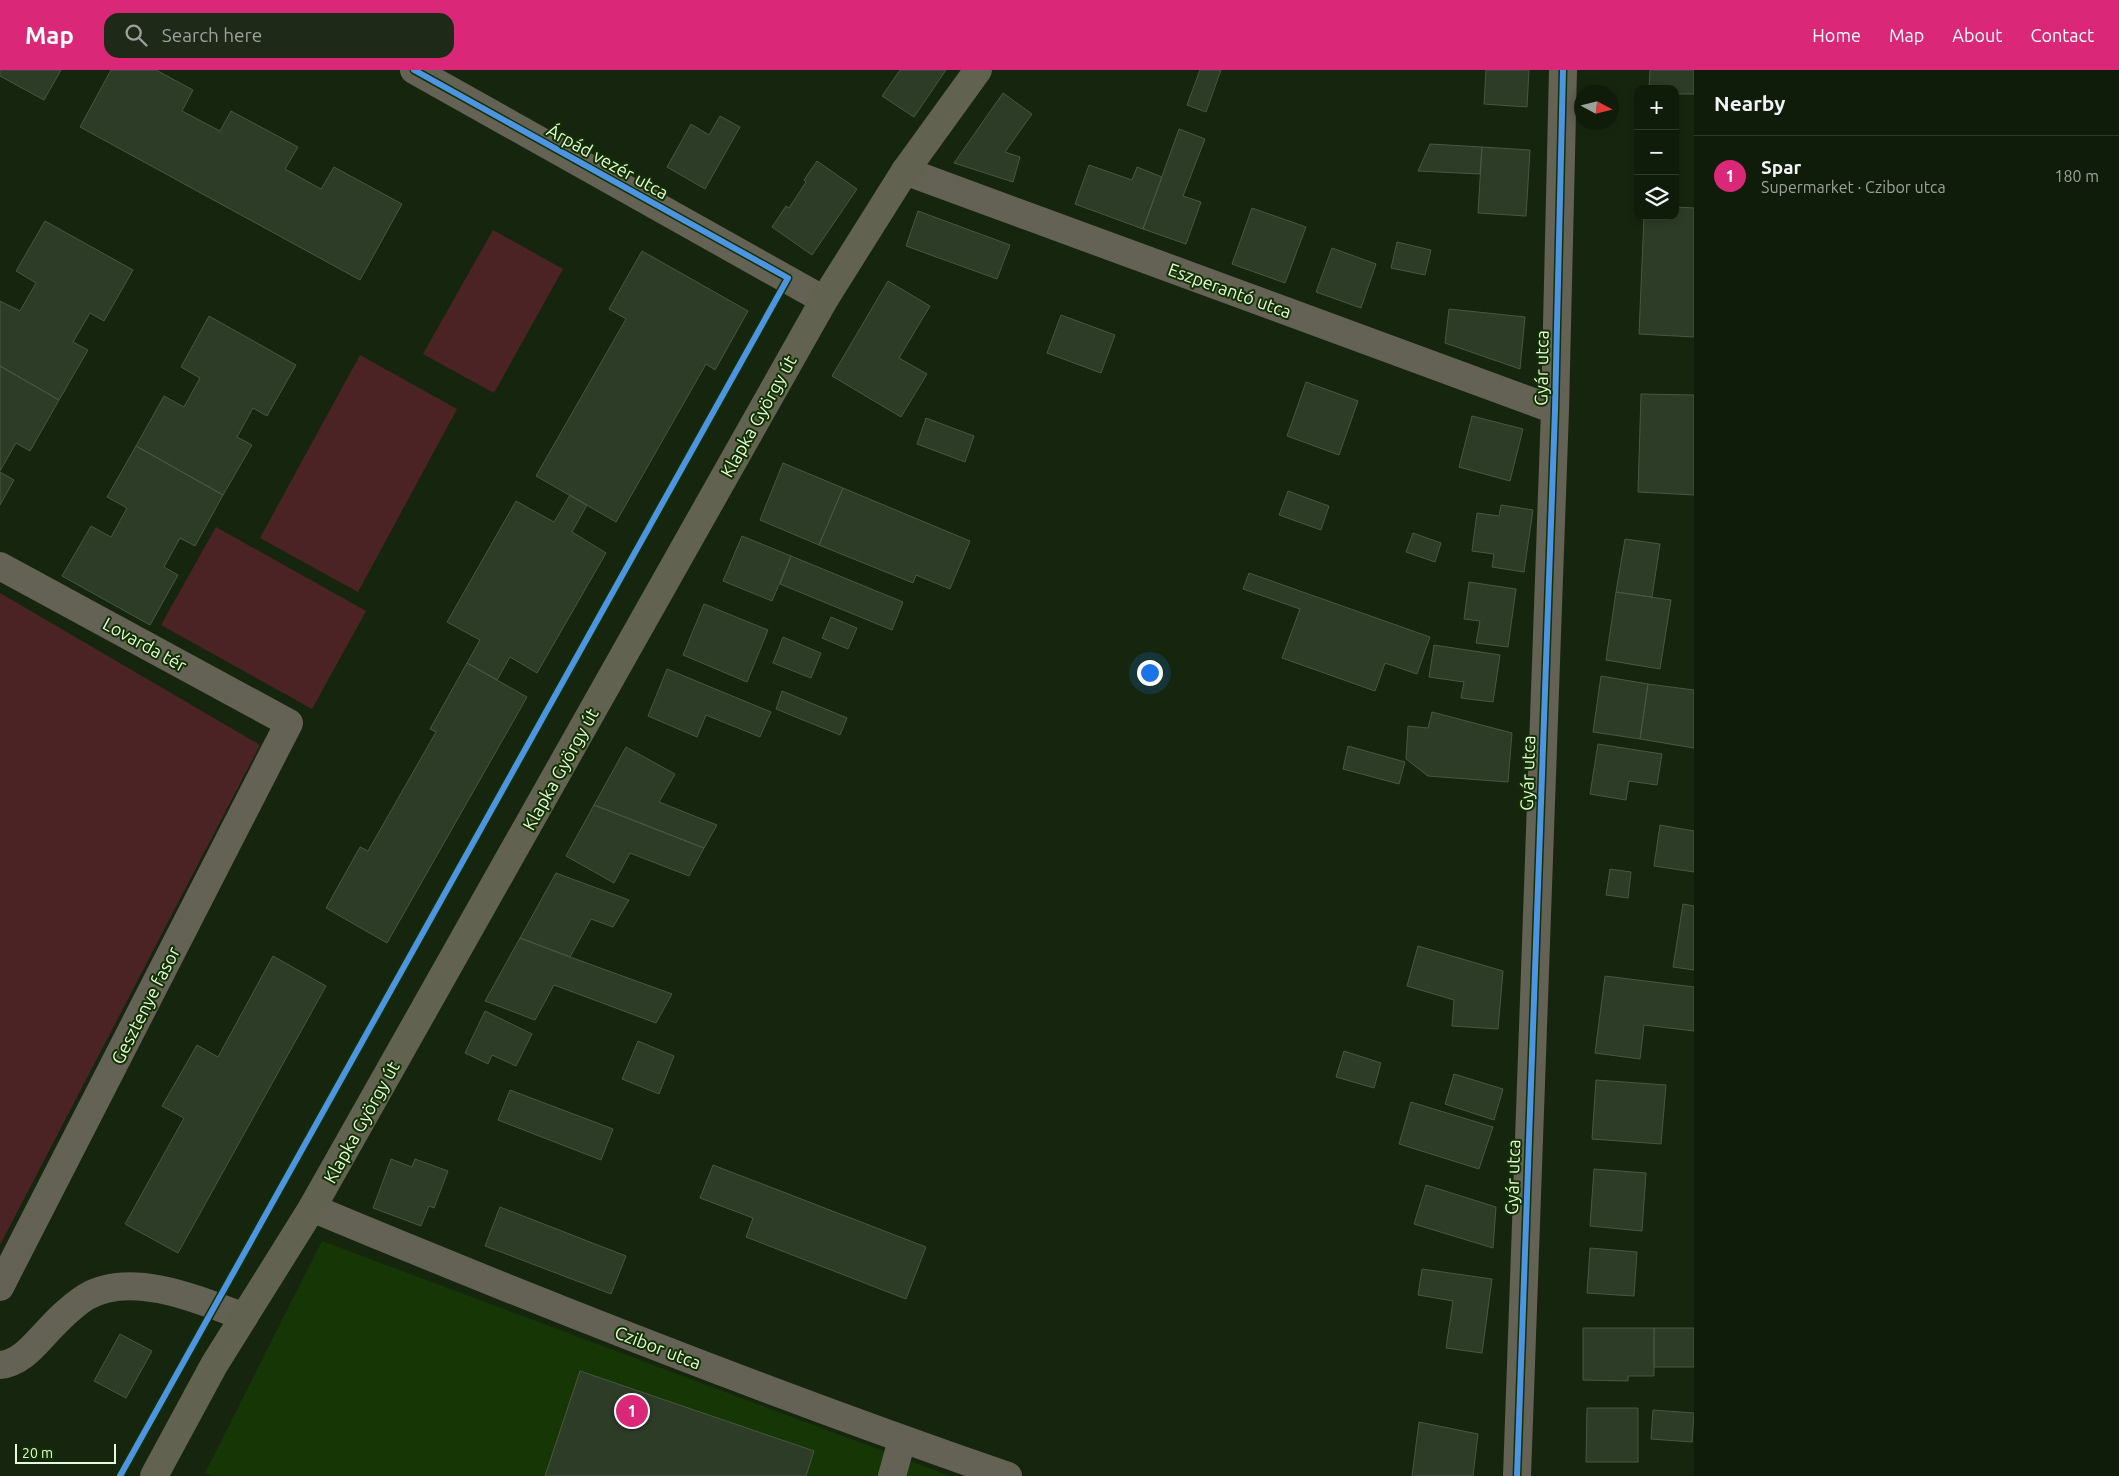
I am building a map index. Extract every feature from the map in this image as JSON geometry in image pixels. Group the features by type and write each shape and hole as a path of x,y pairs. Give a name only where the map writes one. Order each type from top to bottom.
{"main road":[{"name":"Klapka György út","path":"154,1476 214,1365 312,1208 824,300 905,171 978,70"}],"street":[{"name":"Árpád vezér utca","path":"414,70 824,300"},
{"name":"Gyár utca","path":"1517,1476 1555,410 1563,70"},
{"name":"Eszperantó utca","path":"905,171 1555,410"},
{"name":"Lovarda tér","path":"0,566 289,723"},
{"name":"Gesztenye fasor","path":"0,1287 289,723"},
{"name":"Czibor utca","path":"312,1208 530,1298 902,1440 1008,1476"},
{"path":"0,1365 17,1360 67,1312 87,1296 117,1287 149,1287 215,1306 244,1317"},
{"path":"892,1476 902,1440"}],"shaded area":[{"path":"493,230 563,269 494,393 423,354"},
{"path":"360,355 457,409 358,592 260,538"},
{"path":"216,527 366,611 312,709 161,625"},
{"path":"0,593 260,745 0,1245"},
{"path":"322,1241 950,1476 212,1476 205,1473"}],"building":[{"path":"0,70 61,70 44,100 0,76"},
{"path":"111,70 156,70 193,90 182,111 220,131 231,111 298,147 285,169 321,189 334,167 402,204 360,280 80,127"},
{"path":"900,70 946,70 914,117 882,96"},
{"path":"1200,70 1221,70 1206,112 1187,105"},
{"path":"1486,70 1529,70 1527,107 1484,104"},
{"path":"1650,70 1694,70 1694,94 1679,94 1679,85 1649,85"},
{"path":"1003,93 1032,114 1005,152 1020,157 1013,182 954,163"},
{"path":"720,116 740,127 705,189 667,167 691,124 709,135"},
{"path":"1179,129 1205,139 1183,196 1201,202 1186,244 1143,229"},
{"path":"1430,144 1482,147 1480,174 1418,171"},
{"path":"1482,147 1530,150 1526,216 1478,213"},
{"path":"817,161 857,189 812,255 772,227 786,206 789,208"},
{"path":"1089,165 1132,180 1137,167 1162,177 1143,229 1075,204"},
{"path":"1679,207 1694,208 1694,337 1639,334 1644,220 1679,220"},
{"path":"1252,208 1306,227 1285,283 1232,264"},
{"path":"918,211 1010,245 997,279 906,246"},
{"path":"45,221 133,270 104,321 90,313 73,342 88,350 59,400 0,366 0,301 20,311 36,283 16,271"},
{"path":"1397,242 1431,250 1425,275 1391,268"},
{"path":"1332,248 1376,264 1361,308 1316,292"},
{"path":"642,251 748,311 715,370 706,364 616,522 536,476 626,319 609,309"},
{"path":"888,281 930,306 899,358 927,374 901,417 832,376"},
{"path":"1449,309 1525,317 1520,369 1445,343"},
{"path":"1061,315 1115,335 1101,373 1047,353"},
{"path":"209,316 296,365 267,416 253,408 237,437 252,445 223,495 136,446 164,396 184,407 200,378 181,367"},
{"path":"0,366 59,400 30,451 16,443 0,471"},
{"path":"1306,382 1358,401 1339,455 1287,436"},
{"path":"1641,394 1694,395 1694,495 1638,492"},
{"path":"1472,416 1523,429 1510,481 1459,467"},
{"path":"926,418 974,436 965,462 917,444"},
{"path":"136,446 223,495 195,546 180,538 164,567 178,575 150,625 62,576 91,526 111,537 127,508 107,497"},
{"path":"783,463 843,488 819,545 760,520"},
{"path":"0,472 14,480 0,505"},
{"path":"843,488 970,541 950,589 916,575 913,583 819,545"},
{"path":"1288,491 1329,506 1321,530 1279,515"},
{"path":"570,495 587,505 572,532 606,553 537,673 510,657 497,680 467,663 480,640 447,622 516,501 554,522"},
{"path":"1501,505 1533,510 1524,572 1492,567 1494,554 1472,551 1477,513 1499,516"},
{"path":"1413,533 1441,543 1435,562 1406,552"},
{"path":"742,536 791,556 772,601 723,581"},
{"path":"1625,539 1660,544 1652,597 1616,592"},
{"path":"791,556 903,602 892,630 780,584"},
{"path":"1249,573 1430,637 1417,674 1385,663 1375,691 1282,658 1300,609 1243,589"},
{"path":"1469,582 1516,589 1508,647 1476,643 1480,621 1464,619"},
{"path":"1616,592 1671,600 1660,669 1606,660"},
{"path":"704,604 768,630 747,682 683,655"},
{"path":"831,617 857,628 848,649 822,638"},
{"path":"783,637 821,653 811,678 773,663"},
{"path":"1434,645 1500,655 1493,702 1461,698 1464,682 1429,677"},
{"path":"467,663 527,697 387,943 326,908 360,847 368,851 436,732 430,729"},
{"path":"667,669 771,712 760,737 706,715 697,737 648,716"},
{"path":"1601,676 1648,684 1640,739 1593,732"},
{"path":"1648,684 1694,690 1694,748 1640,739"},
{"path":"782,691 847,718 840,735 776,709"},
{"path":"1432,712 1512,733 1508,782 1428,776 1406,759 1408,726 1428,728"},
{"path":"1598,744 1662,754 1657,785 1629,781 1626,800 1590,794"},
{"path":"1348,746 1405,762 1399,784 1343,769"},
{"path":"626,747 675,774 659,802 717,825 704,848 594,805"},
{"path":"594,805 704,848 689,876 630,853 614,883 566,856"},
{"path":"1660,825 1694,831 1694,872 1654,866"},
{"path":"1610,869 1631,872 1628,898 1606,895"},
{"path":"556,873 629,900 613,927 591,919 570,957 520,938"},
{"path":"1683,904 1694,906 1694,970 1673,967"},
{"path":"520,938 672,994 656,1023 554,985 535,1020 485,1001"},
{"path":"1418,946 1503,971 1498,1029 1452,1026 1454,1000 1407,986"},
{"path":"273,956 326,986 178,1253 125,1224 184,1118 162,1106 197,1045 218,1057"},
{"path":"1605,976 1694,987 1694,1031 1644,1025 1640,1059 1595,1053"},
{"path":"485,1011 532,1034 516,1066 492,1055 488,1064 465,1053"},
{"path":"638,1041 674,1056 659,1094 622,1079"},
{"path":"1344,1051 1381,1063 1374,1088 1336,1077"},
{"path":"1454,1074 1503,1089 1494,1120 1445,1104"},
{"path":"1596,1080 1666,1085 1661,1144 1592,1139"},
{"path":"510,1090 613,1129 601,1160 498,1120"},
{"path":"1411,1102 1493,1127 1479,1169 1399,1144"},
{"path":"391,1159 412,1167 415,1159 448,1171 434,1208 429,1206 421,1226 373,1208"},
{"path":"713,1165 926,1247 906,1299 746,1237 753,1218 700,1198"},
{"path":"1594,1169 1646,1173 1642,1231 1590,1226"},
{"path":"1426,1185 1496,1207 1493,1248 1414,1224"},
{"path":"500,1207 626,1256 611,1294 485,1246"},
{"path":"1590,1248 1637,1252 1634,1296 1587,1293"},
{"path":"1422,1269 1492,1279 1482,1353 1446,1348 1453,1301 1418,1295"},
{"path":"1583,1328 1654,1328 1654,1376 1628,1376 1628,1381 1583,1380"},
{"path":"1654,1328 1694,1328 1694,1367 1654,1367"},
{"path":"120,1334 152,1351 126,1398 94,1381"},
{"path":"580,1371 814,1451 806,1476 545,1476"},
{"path":"1587,1408 1638,1408 1638,1462 1586,1462"},
{"path":"1653,1410 1694,1413 1692,1442 1651,1439"},
{"path":"1419,1422 1478,1434 1473,1476 1412,1476"}],"cycle path":[{"path":"120,1476 788,278 414,70"},
{"path":"1517,1476 1555,410 1563,70"}],"place":[{"name":"Spar","path":"632,1411"}]}
